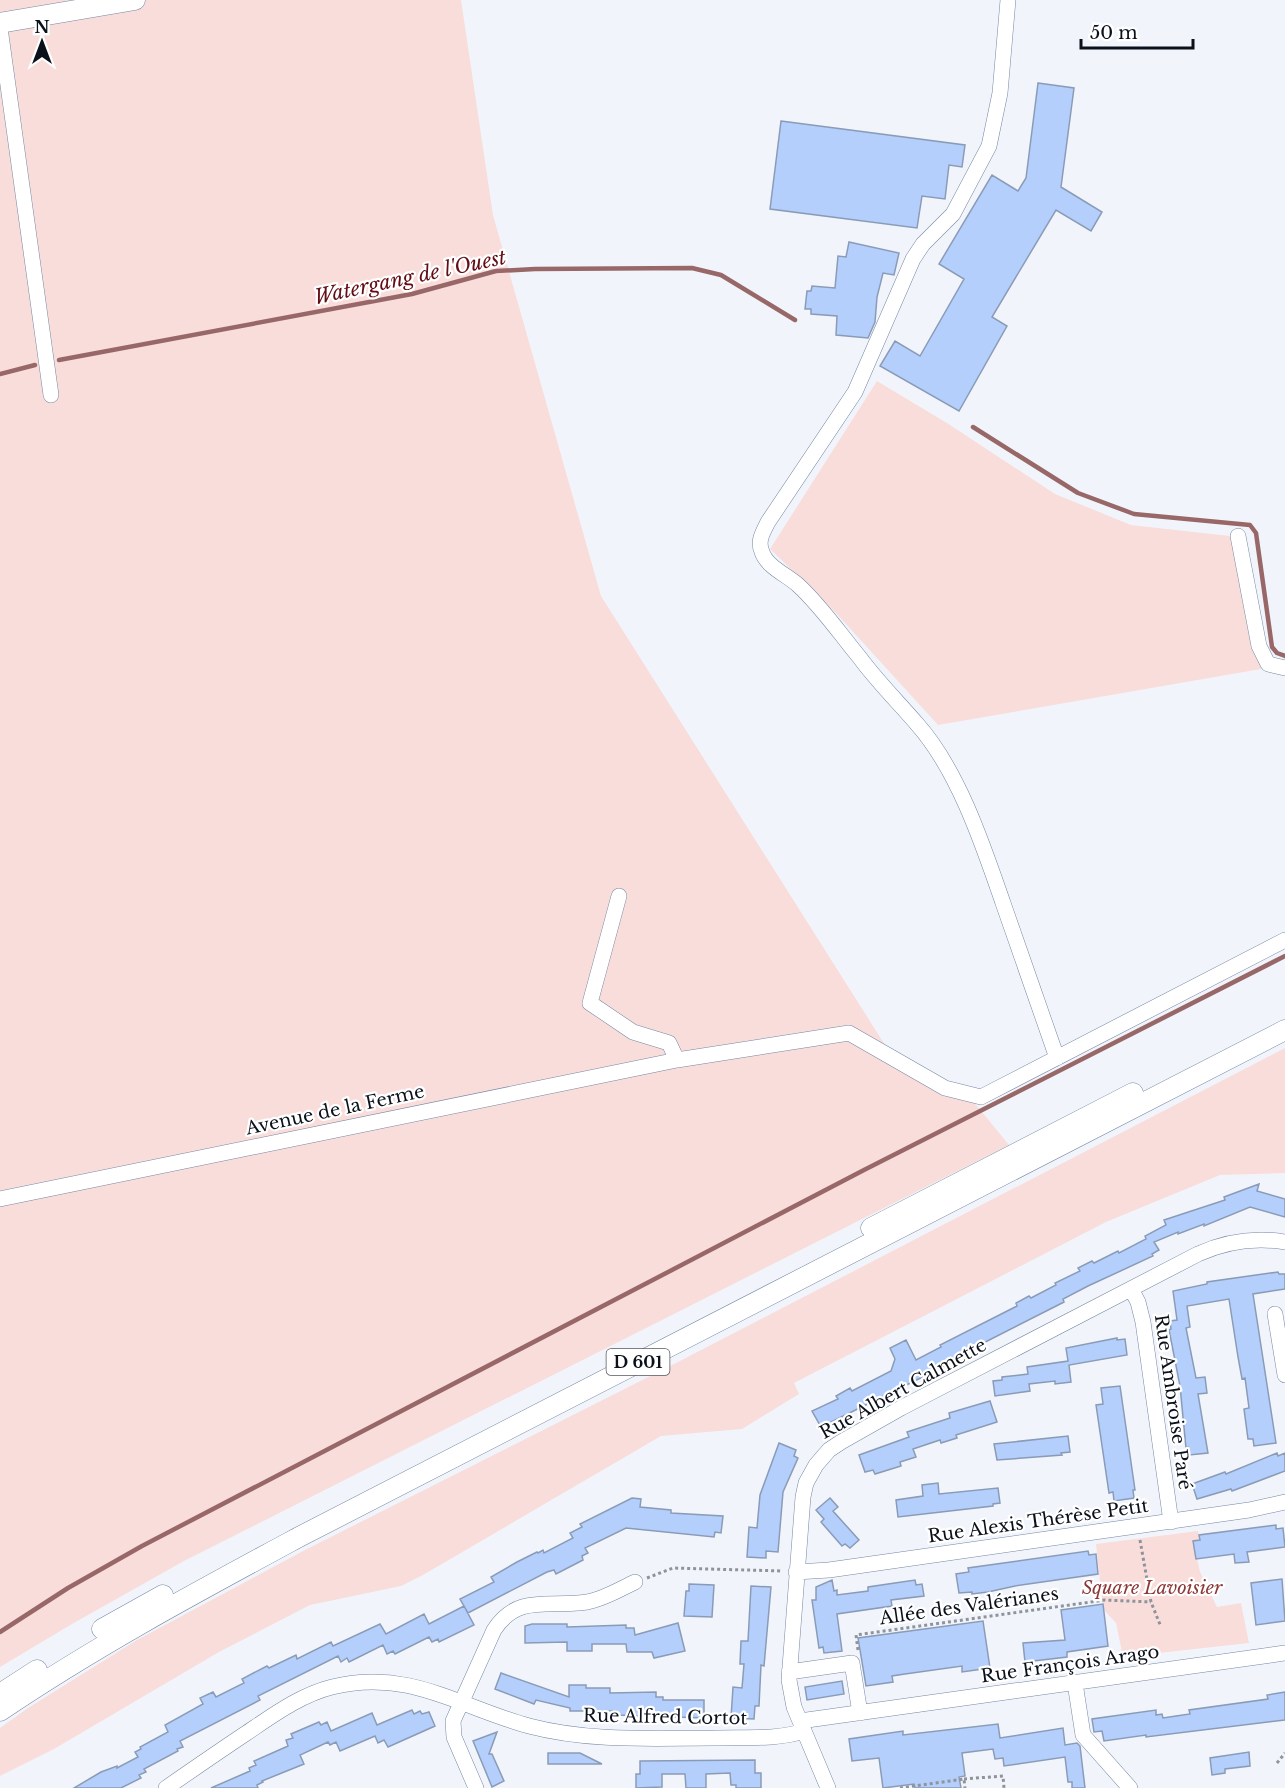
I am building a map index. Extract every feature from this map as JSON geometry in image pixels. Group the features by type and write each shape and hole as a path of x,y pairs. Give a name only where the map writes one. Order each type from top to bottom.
{"main road":[{"path":"0,23 135,0"},
{"name":"D 601","path":"0,1694 109,1625 215,1566 1285,1016"},
{"name":"D 601","path":"0,1711 62,1669 155,1614 299,1537 1285,1030"}],"street":[{"path":"1008,0 1000,93 989,146 953,214 923,244 913,259 867,369 849,402 765,528 760,540 762,553 770,564 800,586 826,615 868,668 921,728 939,756 961,796 984,850 1058,1058"},
{"path":"0,28 51,395"},
{"path":"1238,536 1259,646 1268,664 1285,668"},
{"path":"619,896 590,1003 633,1032 669,1042 677,1060"},
{"name":"Avenue de la Ferme","path":"0,1199 677,1060 849,1033 945,1088 981,1097 1285,940"},
{"name":"Rue Albert Calmette","path":"828,1788 790,1695 789,1672 804,1490 812,1471 829,1450 901,1408 1219,1246 1250,1240 1285,1242"},
{"name":"Rue Ambroise Paré","path":"1131,1289 1138,1302 1143,1322 1171,1522"},
{"path":"1275,1314 1285,1374"},
{"name":"Rue Alexis Thérèse Petit","path":"796,1572 829,1570 1171,1522 1285,1502"},
{"path":"476,1788 453,1731 453,1721 494,1630 505,1615 531,1604 594,1600 635,1582"},
{"name":"Rue François Arago","path":"802,1726 860,1713 1285,1653"},
{"path":"789,1672 852,1663 860,1713"},
{"name":"Rue Alfred Cortot","path":"166,1788 284,1708 303,1698 333,1687 371,1682 398,1683 426,1689 527,1725 562,1733 597,1737 772,1737 802,1726"},
{"path":"1075,1683 1083,1735 1130,1788"}],"path":[{"path":"1138,1526 1151,1602 1161,1627"},
{"path":"635,1582 673,1568 796,1572"},
{"name":"Allée des Valérianes","path":"852,1663 858,1650 856,1635 1105,1600 1151,1602"},
{"path":"1277,1763 1285,1753"},
{"path":"900,1788 1003,1776 1005,1788"},
{"path":"963,1779 965,1788"}],"green space":[{"path":"0,0 461,0 493,215 601,596 885,1045 964,1090 1009,1145 184,1561 0,1667"},
{"path":"877,381 947,423 1055,494 1131,525 1239,537 1261,669 938,725 835,612 770,549"},
{"path":"1285,1048 1285,1173 1220,1175 1106,1222 794,1383 799,1394 742,1429 661,1436 423,1575 401,1586 310,1605 219,1652 54,1749 0,1776 0,1728 137,1640 305,1550 678,1362"},
{"name":"Square Lavoisier","path":"1198,1531 1200,1540 1193,1541 1200,1572 1217,1607 1241,1603 1249,1643 1123,1657 1116,1623 1103,1609 1096,1544"}],"building":[{"path":"1038,83 1074,88 1061,187 1102,212 1091,231 1056,210 992,317 1007,326 959,411 880,366 895,341 920,356 964,279 939,264 992,175 1018,191 1026,178"},
{"path":"781,121 965,145 962,167 949,165 945,199 922,196 917,228 770,209"},
{"path":"849,242 899,253 894,275 883,273 877,297 875,322 868,338 836,335 837,316 811,314 811,309 805,309 807,291 811,291 812,286 835,288 838,256 846,257"},
{"path":"1259,1184 1257,1191 1285,1199 1285,1217 1250,1207 1204,1226 1204,1224 1178,1234 1178,1232 1154,1242 1159,1250 1152,1254 1153,1256 1088,1286 1063,1299 1064,1302 948,1361 949,1364 821,1427 812,1411 838,1399 836,1396 850,1388 852,1391 891,1371 895,1359 890,1348 906,1340 916,1360 941,1347 940,1345 1017,1306 1016,1303 1029,1296 1031,1298 1056,1285 1055,1283 1080,1271 1078,1268 1118,1251 1119,1253 1146,1239 1145,1236 1166,1225 1164,1220 1225,1200 1224,1197"},
{"path":"1278,1272 1285,1274 1285,1289 1253,1294 1276,1443 1254,1446 1253,1439 1248,1439 1244,1409 1249,1408 1245,1378 1242,1379 1229,1299 1187,1306 1190,1327 1186,1328 1196,1378 1205,1377 1207,1393 1198,1394 1208,1453 1189,1455 1188,1447 1186,1448 1180,1386 1169,1330 1171,1329 1170,1321 1177,1320 1173,1291 1207,1284 1207,1282"},
{"path":"1117,1338 1117,1340 1125,1339 1127,1355 1069,1365 1071,1382 1029,1384 1030,1391 995,1396 993,1381 1002,1380 1002,1377 1028,1374 1027,1367 1068,1361 1066,1348"},
{"path":"1120,1386 1135,1490 1133,1490 1134,1498 1114,1501 1113,1492 1109,1493 1096,1405 1103,1404 1101,1388"},
{"path":"990,1401 997,1422 956,1435 957,1438 941,1443 940,1440 913,1449 916,1457 900,1462 901,1466 875,1474 873,1470 865,1472 859,1455 909,1437 907,1432 950,1418 949,1413"},
{"path":"1068,1436 1070,1452 1061,1453 1062,1455 997,1460 994,1444"},
{"path":"779,1443 796,1450 794,1456 798,1458 783,1492 778,1552 766,1551 766,1558 747,1557 749,1527 757,1528 760,1495"},
{"path":"1277,1453 1278,1456 1285,1453 1285,1471 1232,1491 1231,1489 1197,1499 1192,1484 1225,1472 1226,1474"},
{"path":"938,1483 939,1494 998,1488 1000,1503 993,1504 993,1506 898,1517 896,1500 923,1496 922,1485"},
{"path":"632,1498 641,1499 640,1507 671,1510 671,1513 723,1516 721,1533 715,1532 714,1537 626,1528 585,1548 588,1553 582,1556 583,1560 556,1574 554,1570 547,1572 468,1613 460,1599 494,1582 491,1577 537,1552 543,1550 544,1553 573,1538 570,1533 582,1527 580,1524"},
{"path":"830,1498 838,1507 833,1511 859,1540 850,1548 845,1544 842,1546 821,1522 824,1519 816,1510"},
{"path":"1276,1525 1276,1529 1283,1528 1285,1547 1247,1552 1249,1562 1235,1563 1234,1554 1196,1559 1193,1541 1200,1540 1199,1535"},
{"path":"1088,1551 1089,1555 1096,1554 1098,1574 988,1592 959,1593 956,1574 969,1572 968,1568"},
{"path":"1282,1579 1285,1621 1256,1625 1251,1583"},
{"path":"832,1580 837,1595 868,1591 868,1587 915,1580 916,1585 922,1584 924,1596 891,1600 892,1606 837,1614 842,1651 824,1653 823,1647 819,1648 812,1600 816,1600 816,1587"},
{"path":"689,1584 714,1585 712,1617 684,1616 686,1591 689,1591"},
{"path":"751,1586 771,1587 764,1666 761,1665 759,1706 755,1706 754,1719 731,1718 733,1687 742,1688 744,1664 740,1664 741,1641 748,1641"},
{"path":"1103,1604 1108,1646 1067,1652 1067,1657 1025,1662 1023,1643 1065,1640 1061,1610"},
{"path":"464,1606 474,1625 439,1642 438,1639 432,1642 429,1637 395,1654 393,1651 387,1654 383,1645 349,1662 347,1658 341,1662 338,1656 258,1696 260,1700 180,1741 183,1747 177,1749 178,1751 144,1769 146,1772 139,1775 141,1778 121,1788 74,1788 101,1772 117,1766 117,1768 138,1757 135,1752 141,1749 140,1747 168,1732 165,1725 203,1704 200,1698 213,1692 216,1697 244,1683 242,1679 267,1666 269,1668 296,1655 297,1659 331,1642 333,1646 380,1624 386,1634 424,1614 429,1624"},
{"path":"983,1621 990,1668 962,1672 962,1666 905,1674 892,1676 893,1682 866,1686 858,1638"},
{"path":"678,1623 685,1651 654,1658 652,1652 627,1652 626,1644 592,1644 592,1651 567,1651 567,1642 525,1643 525,1626 532,1624 567,1624 567,1627 626,1625 626,1628 634,1628 635,1635"},
{"path":"501,1673 569,1697 569,1685 586,1685 586,1688 610,1688 610,1693 656,1692 656,1697 663,1697 663,1700 704,1700 704,1718 616,1715 616,1711 570,1711 570,1708 536,1700 534,1704 495,1689"},
{"path":"842,1681 844,1694 807,1700 805,1687"},
{"path":"1285,1692 1285,1720 1104,1741 1102,1731 1094,1732 1092,1719 1156,1710 1156,1715 1162,1714 1163,1718 1190,1714 1189,1710 1268,1699 1267,1695"},
{"path":"412,1710 414,1714 420,1711 422,1714 429,1712 435,1726 388,1747 384,1740 378,1743 375,1736 340,1751 336,1742 330,1745 328,1742 300,1755 304,1764 262,1781 257,1785 258,1788 211,1788 250,1771 249,1768 256,1765 254,1761 288,1746 286,1740 293,1738 291,1734 319,1722 321,1725 327,1722 331,1731 372,1713 377,1725"},
{"path":"998,1724 1000,1738 1063,1728 1065,1745 1077,1743 1080,1746 1085,1788 1072,1788 1072,1782 1068,1782 1065,1757 1004,1766 1003,1758 995,1759 993,1749 962,1753 965,1776 959,1777 961,1788 915,1788 914,1784 883,1788 879,1758 852,1761 849,1739 903,1731 903,1735"},
{"path":"497,1732 489,1754 492,1754 504,1781 492,1787 473,1741"},
{"path":"1249,1752 1250,1766 1225,1769 1225,1773 1212,1775 1210,1758"},
{"path":"548,1753 580,1753 602,1764 548,1764"},
{"path":"755,1760 755,1773 761,1773 761,1788 736,1788 736,1785 731,1785 730,1773 706,1774 706,1788 686,1788 685,1774 662,1774 662,1787 636,1788 636,1774 640,1774 640,1761"}],"waterway":[{"name":"Watergang de l'Ouest","path":"59,360 412,294 496,271 692,268 721,275 795,320"},
{"name":"Watergang de l'Ouest","path":"0,374 35,365"},
{"name":"Watergang de l'Ouest","path":"973,427 1078,493 1134,514 1250,525 1256,533 1272,647 1277,653 1285,656"},
{"path":"0,1632 68,1588 142,1546 864,1170 1285,956"}]}
